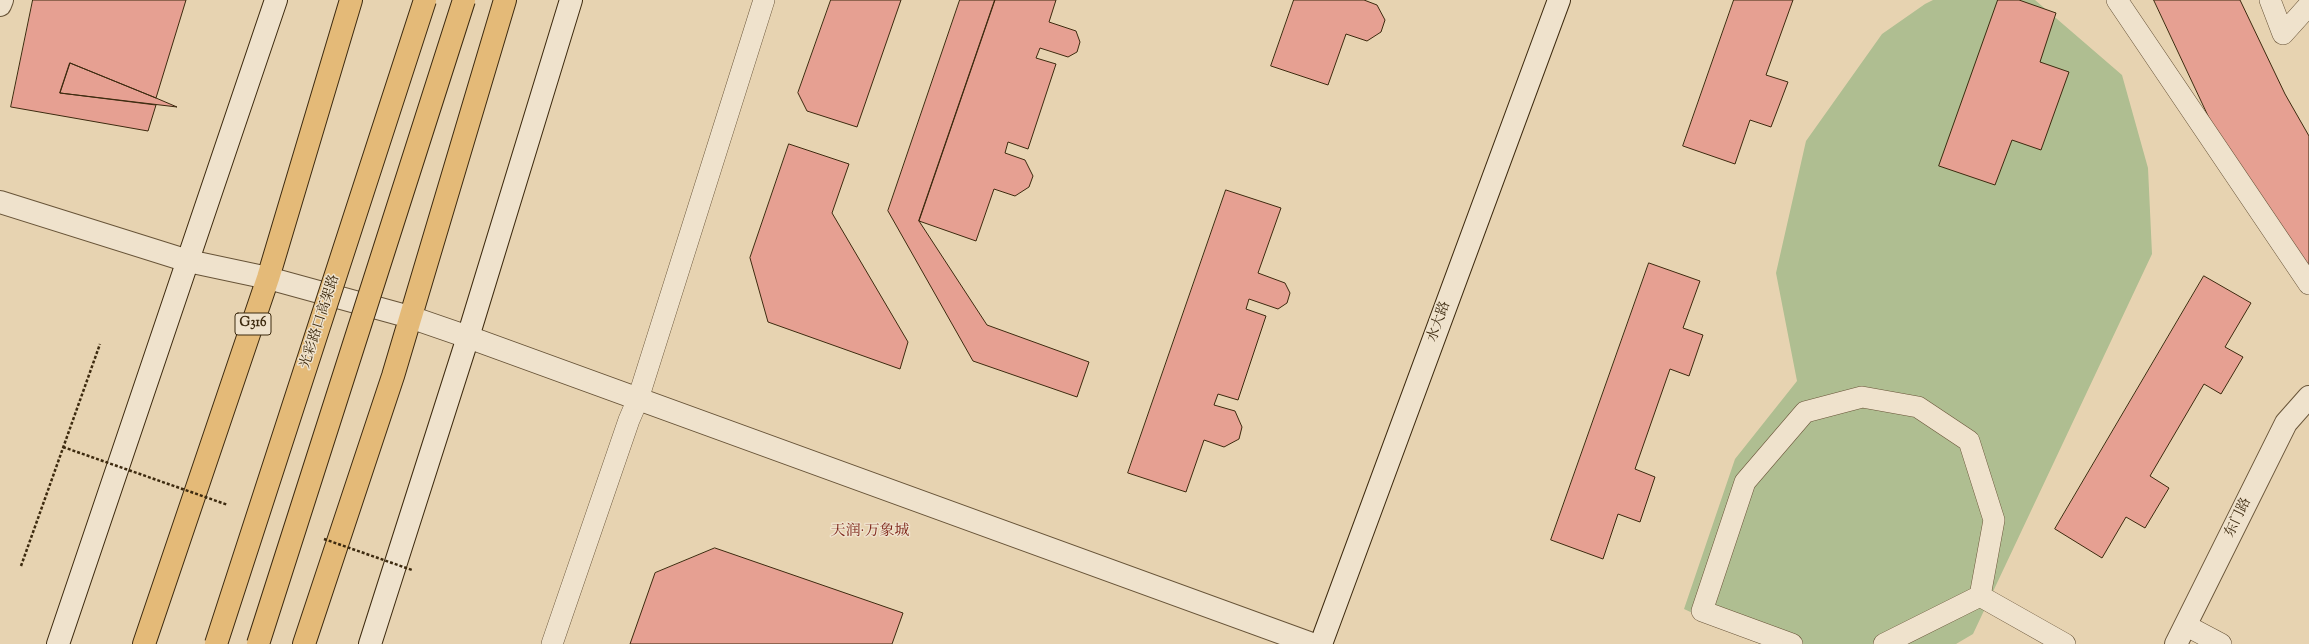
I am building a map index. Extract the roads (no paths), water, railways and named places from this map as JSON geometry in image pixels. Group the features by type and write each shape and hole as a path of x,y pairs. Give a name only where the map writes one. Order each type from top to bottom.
{"highway":[{"name":"G316","path":"144,644 268,278 351,0"},
{"name":"光彩路口高架路","path":"216,644 425,0"},
{"path":"258,644 464,0"},
{"path":"304,644 393,376 505,0"}],"street":[{"path":"0,5 2,0"},
{"path":"58,644 276,0"},
{"path":"370,644 468,337 571,0"},
{"name":"水大路","path":"1321,644 1559,0"},
{"path":"0,202 188,260 268,278 410,318 468,337 1312,644"},
{"name":"东门路","path":"2182,635 2286,423 2309,397"}],"lane":[{"path":"552,644 626,427 638,399 764,0"},
{"path":"2117,0 2309,284"},
{"path":"2270,0 2283,34 2309,5"},
{"path":"1792,644 1702,611 1745,482 1805,412 1862,397 1918,407 1969,441 1994,520 1980,596"},
{"path":"1884,644 1980,596"},
{"path":"1980,596 2065,644"},
{"path":"2182,635 2221,644"}],"district":[{"name":"天润·万象城","path":"870,532"}]}
